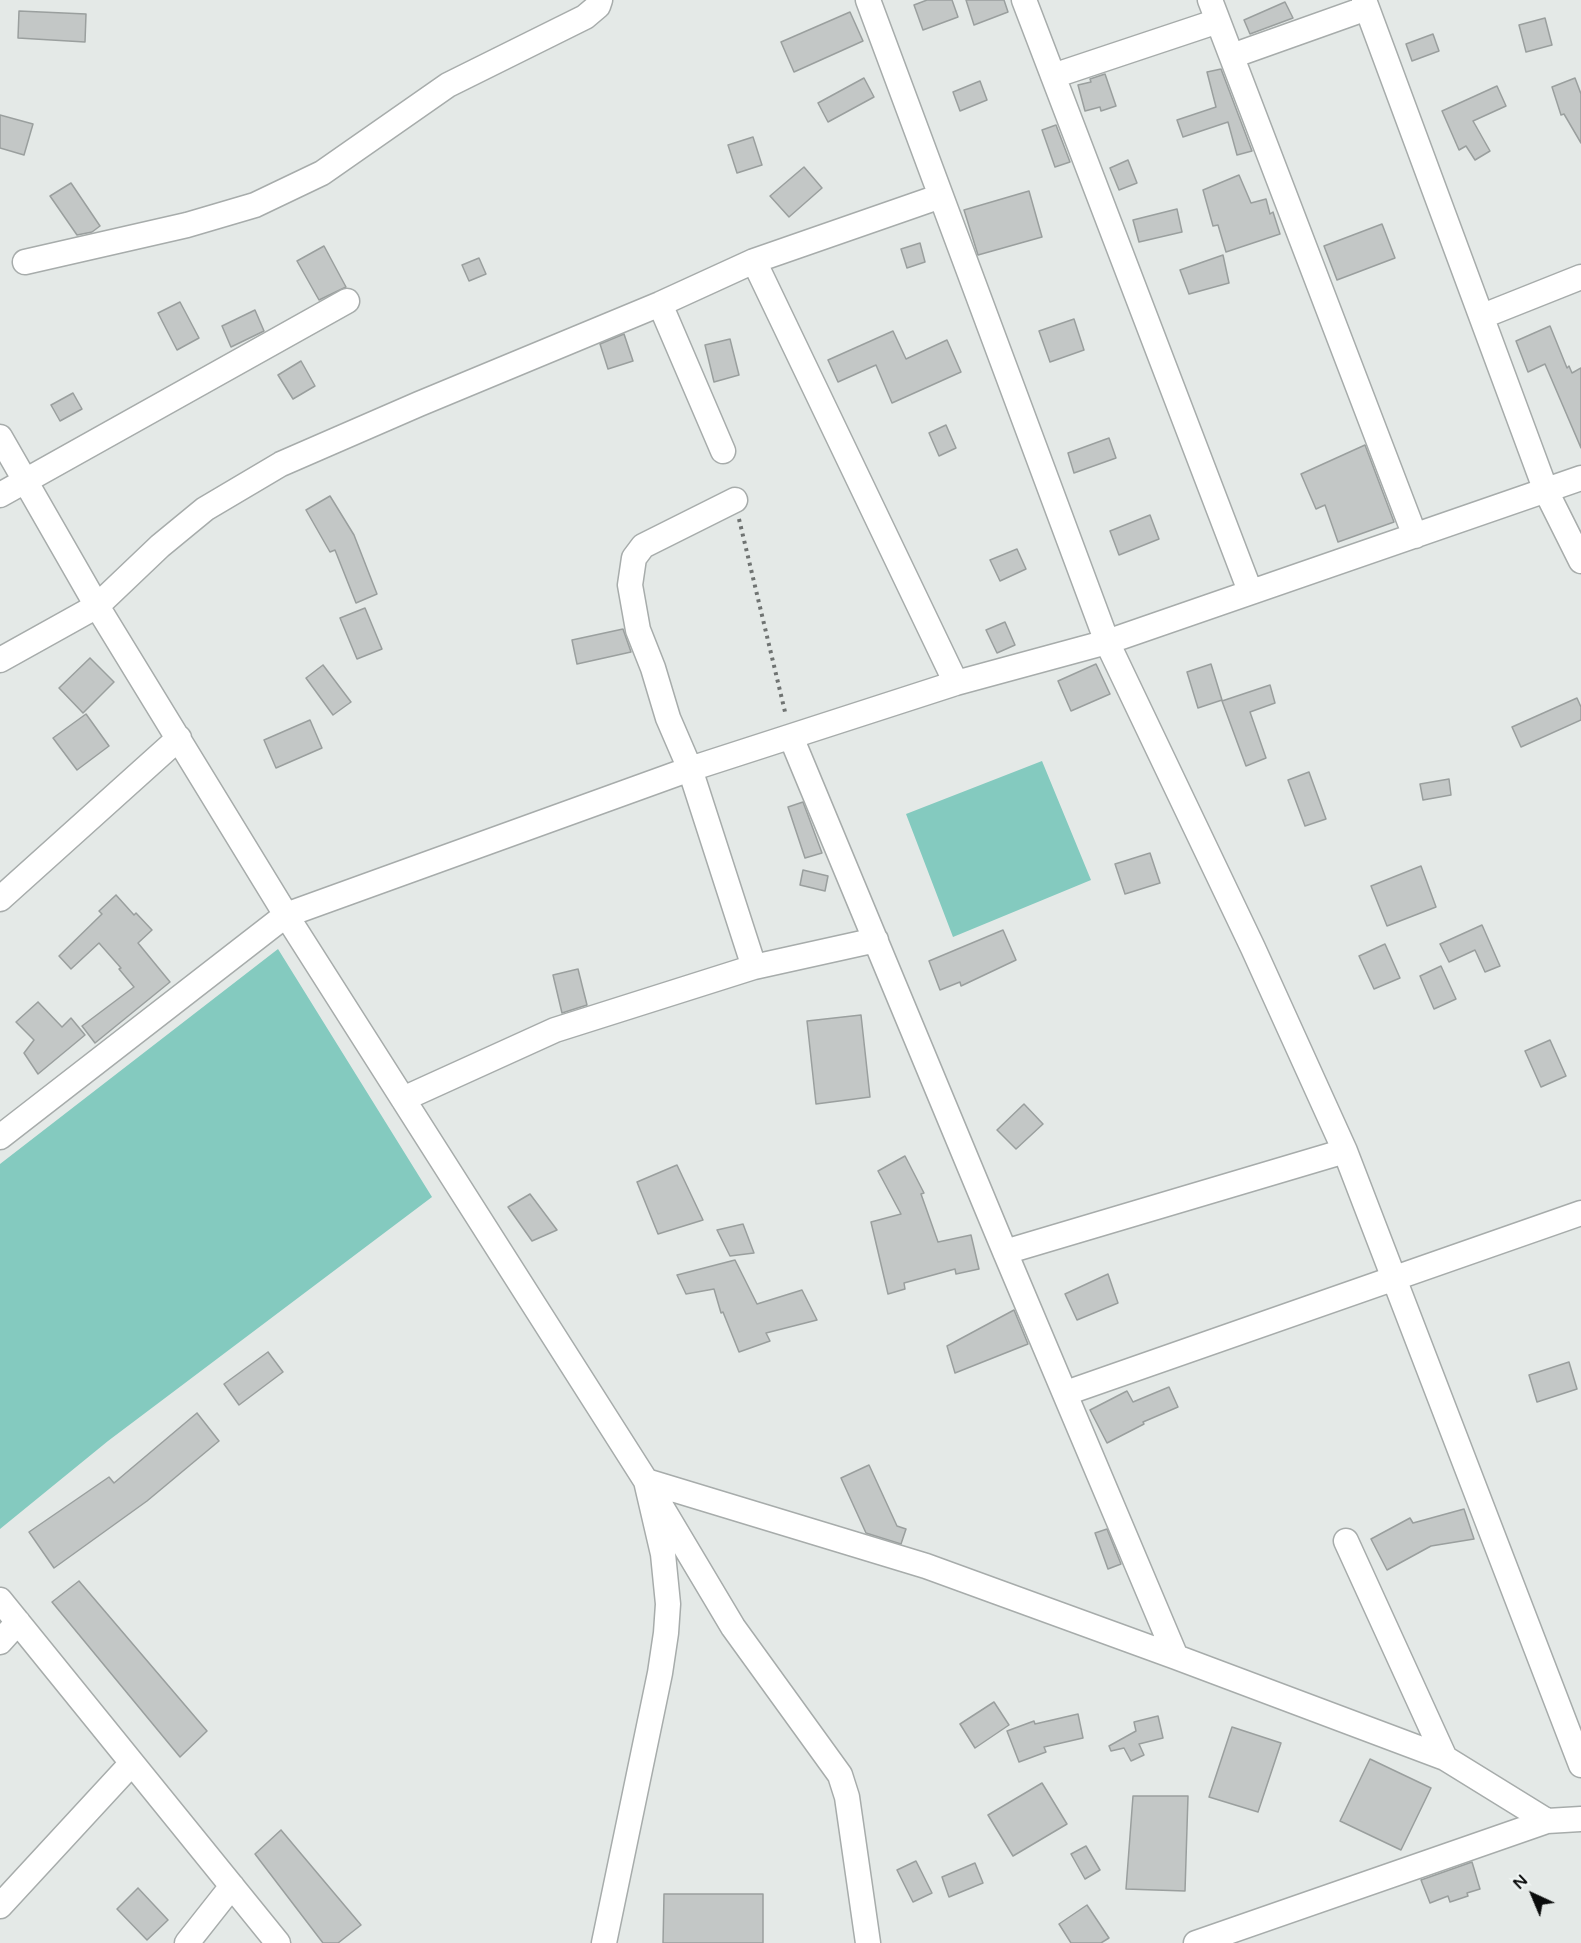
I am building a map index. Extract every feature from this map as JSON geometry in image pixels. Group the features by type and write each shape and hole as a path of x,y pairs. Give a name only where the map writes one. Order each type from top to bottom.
{"street":[{"path":"25,262 187,225 255,205 321,173 448,85 585,17 598,6 600,0"},
{"path":"868,0 1107,642 1254,948 1346,1150 1581,1764"},
{"path":"1024,0 1250,591"},
{"path":"1232,56 1366,4 1546,490 1581,561"},
{"path":"1053,76 1214,10 1415,536"},
{"path":"0,660 97,606 160,546 205,509 281,464 660,304 754,261 941,196"},
{"path":"754,261 956,683"},
{"path":"1483,316 1581,277"},
{"path":"0,495 347,301"},
{"path":"660,304 723,451"},
{"path":"0,437 97,606 286,915 646,1481 733,1627 840,1775 847,1797 868,1943"},
{"path":"0,1137 286,915 690,769 956,683 1107,642 1581,477"},
{"path":"735,500 643,546 634,558 630,585 638,630 653,668 668,718 690,769 754,967"},
{"path":"791,737 1176,1657"},
{"path":"0,899 179,738"},
{"path":"403,1099 555,1030 754,967 876,940"},
{"path":"1005,1252 1346,1150"},
{"path":"1066,1393 1581,1213"},
{"path":"646,1481 926,1566 1445,1758 1547,1821"},
{"path":"604,1943 666,1633 668,1604 663,1554 646,1481"},
{"path":"1346,1540 1445,1758"},
{"path":"0,1600 278,1943"},
{"path":"0,1642 18,1622"},
{"path":"0,1906 132,1763"},
{"path":"1196,1943 1547,1821 1581,1819"},
{"path":"187,1943 232,1886"}],"path":[{"path":"735,500 791,737"}],"green space":[{"path":"1042,761 1091,880 953,937 906,814"},
{"path":"278,949 432,1197 108,1441 0,1529 0,1164"}],"building":[{"path":"927,0 952,0 958,17 923,30 914,5"},
{"path":"966,0 1004,0 1008,12 974,25"},
{"path":"1285,2 1293,18 1250,34 1244,20"},
{"path":"19,11 86,14 85,42 18,38"},
{"path":"850,12 863,41 794,72 781,42"},
{"path":"1545,18 1552,45 1526,52 1519,25"},
{"path":"1433,34 1439,51 1412,61 1406,44"},
{"path":"1221,69 1252,151 1237,155 1228,122 1183,137 1177,120 1216,107 1207,72"},
{"path":"1105,74 1116,106 1101,111 1100,107 1085,111 1078,85 1091,82 1090,79"},
{"path":"864,78 874,97 828,122 818,103"},
{"path":"1575,78 1581,94 1581,143 1564,114 1561,115 1552,87"},
{"path":"980,81 987,100 960,111 953,92"},
{"path":"1497,86 1506,106 1473,121 1490,151 1475,160 1466,146 1459,150 1442,111"},
{"path":"0,115 33,124 24,155 0,148"},
{"path":"1056,125 1070,162 1055,167 1042,130"},
{"path":"753,137 762,165 737,173 728,145"},
{"path":"1128,160 1137,183 1119,190 1110,168"},
{"path":"804,167 822,188 789,217 770,196"},
{"path":"1239,175 1251,203 1266,199 1270,214 1273,212 1280,234 1226,252 1218,225 1213,226 1203,190"},
{"path":"71,183 100,226 92,232 77,235 50,196"},
{"path":"1029,191 1042,237 978,255 964,210"},
{"path":"1177,209 1182,232 1139,242 1133,220"},
{"path":"1382,224 1395,258 1337,280 1324,246"},
{"path":"920,243 925,262 907,268 901,249"},
{"path":"324,246 346,287 319,300 297,261"},
{"path":"1223,255 1229,283 1189,294 1180,270"},
{"path":"479,258 486,274 469,281 462,265"},
{"path":"180,302 199,338 177,350 158,313"},
{"path":"255,310 264,331 231,347 222,326"},
{"path":"1074,319 1084,350 1050,362 1039,331"},
{"path":"1550,326 1567,368 1569,366 1572,373 1581,368 1581,448 1545,364 1528,372 1516,341"},
{"path":"893,331 906,359 947,340 961,372 892,403 876,365 838,382 828,360"},
{"path":"624,334 633,361 608,369 600,344"},
{"path":"730,339 739,375 714,382 705,345"},
{"path":"301,361 315,386 293,399 278,375"},
{"path":"73,393 82,409 60,421 51,405"},
{"path":"946,425 956,448 939,456 929,433"},
{"path":"1109,438 1116,458 1074,473 1068,453"},
{"path":"1365,445 1394,522 1338,542 1325,505 1316,509 1301,474"},
{"path":"330,496 354,535 377,594 356,603 335,550 330,552 306,510"},
{"path":"1150,515 1159,539 1119,555 1110,531"},
{"path":"1017,549 1026,569 1000,581 990,560"},
{"path":"365,608 382,649 357,659 340,618"},
{"path":"1005,622 1015,645 997,653 986,630"},
{"path":"623,629 631,652 577,664 572,640"},
{"path":"90,658 114,682 83,713 59,688"},
{"path":"1096,664 1110,694 1071,711 1058,681"},
{"path":"1211,664 1222,700 1198,708 1187,672"},
{"path":"323,665 351,702 333,715 306,678"},
{"path":"1270,685 1275,703 1250,712 1266,758 1246,766 1222,701"},
{"path":"1577,698 1581,707 1581,720 1521,747 1512,727"},
{"path":"86,714 109,746 77,770 53,738"},
{"path":"310,720 322,748 276,768 264,740"},
{"path":"1309,772 1326,819 1305,826 1288,780"},
{"path":"1449,779 1451,795 1423,800 1420,784"},
{"path":"803,802 822,853 805,858 788,807"},
{"path":"1150,853 1160,883 1125,894 1115,864"},
{"path":"1421,866 1436,907 1387,926 1371,886"},
{"path":"803,870 828,876 825,891 800,885"},
{"path":"116,895 152,930 138,943 170,982 95,1043 82,1026 134,987 99,943 71,969 59,956 102,914 99,911"},
{"path":"1482,925 1500,966 1485,972 1475,950 1449,962 1440,944"},
{"path":"1003,930 1016,960 961,986 960,982 940,990 929,961"},
{"path":"1385,944 1400,978 1374,989 1359,956"},
{"path":"1441,966 1456,999 1434,1009 1420,976"},
{"path":"578,969 587,1005 562,1013 553,975"},
{"path":"38,1002 62,1027 71,1018 85,1035 38,1074 24,1053 34,1040 16,1022"},
{"path":"861,1015 870,1097 816,1104 807,1021"},
{"path":"1550,1040 1566,1076 1541,1087 1525,1051"},
{"path":"1024,1104 1043,1124 1016,1149 997,1130"},
{"path":"905,1156 924,1193 921,1194 938,1242 971,1235 979,1269 956,1274 955,1269 904,1283 905,1289 888,1294 871,1222 901,1214 878,1171"},
{"path":"677,1165 703,1220 658,1234 637,1182"},
{"path":"530,1194 557,1230 532,1241 508,1207"},
{"path":"743,1224 754,1253 730,1256 717,1230"},
{"path":"735,1260 757,1304 802,1290 817,1320 766,1333 770,1341 739,1352 723,1312 721,1313 714,1289 686,1294 677,1275"},
{"path":"1108,1274 1118,1303 1077,1320 1065,1294"},
{"path":"1014,1310 1028,1344 955,1373 947,1346"},
{"path":"268,1352 283,1372 239,1405 224,1384"},
{"path":"1569,1362 1577,1389 1537,1402 1529,1375"},
{"path":"1169,1387 1178,1407 1143,1422 1144,1424 1107,1443 1090,1410 1127,1391 1133,1402"},
{"path":"197,1413 219,1441 147,1501 54,1568 29,1532 109,1477 114,1483"},
{"path":"869,1465 897,1526 906,1529 901,1544 866,1533 841,1478"},
{"path":"1464,1509 1474,1539 1431,1546 1387,1570 1371,1539 1410,1518 1413,1523"},
{"path":"1107,1529 1121,1564 1108,1569 1095,1533"},
{"path":"79,1581 207,1731 180,1757 52,1602"},
{"path":"994,1702 1009,1725 975,1748 960,1724"},
{"path":"1078,1714 1083,1738 1044,1747 1046,1752 1019,1762 1007,1731 1034,1721 1035,1724"},
{"path":"1158,1716 1163,1738 1139,1744 1144,1755 1131,1761 1124,1748 1111,1751 1109,1746 1136,1731 1134,1722"},
{"path":"1232,1727 1281,1743 1258,1812 1209,1797"},
{"path":"1370,1759 1431,1788 1401,1850 1340,1821"},
{"path":"1042,1783 1067,1824 1013,1856 988,1815"},
{"path":"1133,1796 1188,1796 1185,1891 1126,1889"},
{"path":"281,1830 361,1925 338,1943 323,1943 255,1854"},
{"path":"1086,1846 1100,1870 1085,1879 1071,1854"},
{"path":"916,1861 932,1893 913,1902 897,1870"},
{"path":"1472,1862 1480,1889 1450,1902 1448,1896 1430,1903 1421,1880"},
{"path":"975,1863 983,1883 949,1897 942,1877"},
{"path":"138,1888 168,1920 147,1940 117,1909"},
{"path":"664,1894 763,1894 763,1943 663,1943"},
{"path":"1087,1905 1109,1938 1101,1943 1071,1943 1059,1924"}]}
